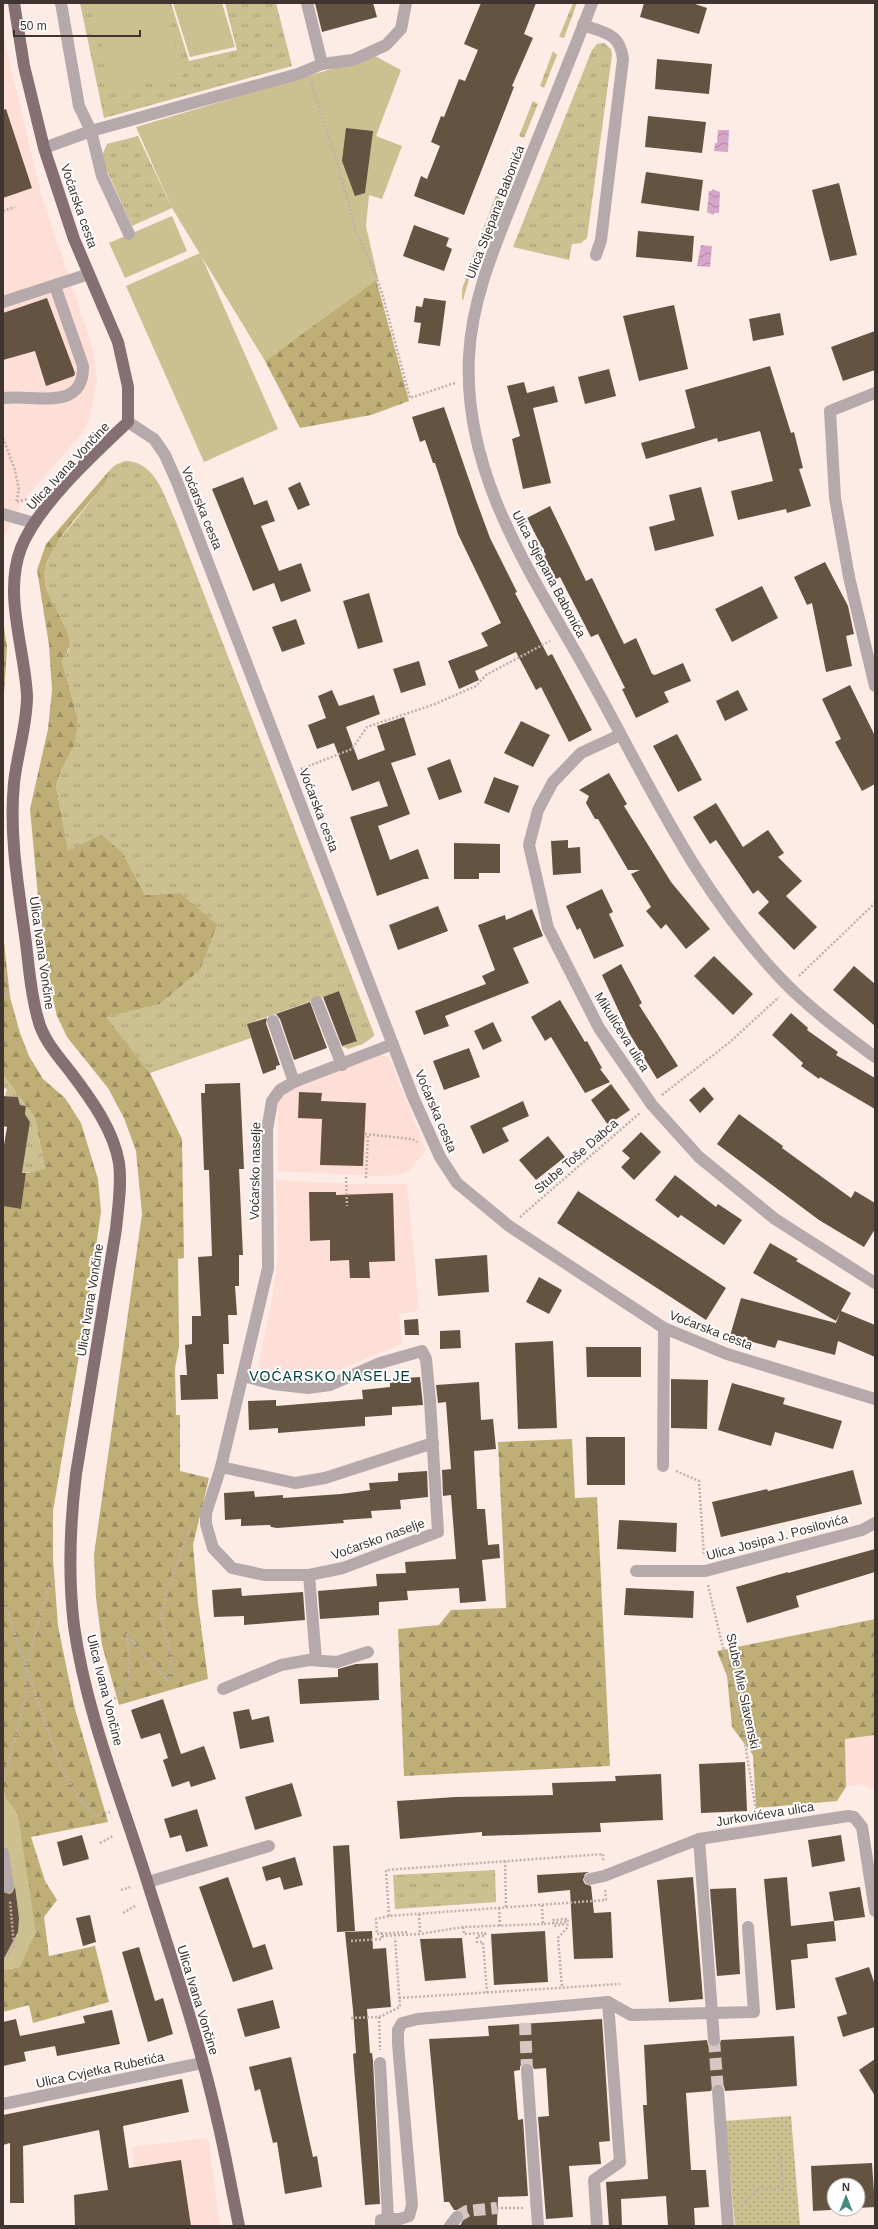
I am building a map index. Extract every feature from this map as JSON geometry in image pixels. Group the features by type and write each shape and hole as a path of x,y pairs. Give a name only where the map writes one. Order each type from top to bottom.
{"main road":[{"name":"Voćarska cesta","path":"14,3 24,66 44,148 74,239 118,342 128,387 128,422"},
{"name":"Ulica Ivana Vončine","path":"128,422 77,473 34,523 20,552 14,590 26,695 23,737 14,782 12,826 30,982 38,1020 50,1045 98,1112 111,1139 119,1162 119,1196 116,1229 76,1474 72,1515 71,1563 74,1625 83,1671 97,1721 148,1882 202,2063 218,2122 239,2226"}],"street":[{"path":"62,3 79,106 91,131 102,176 129,234"},
{"path":"307,3 322,64"},
{"path":"44,148 91,131 307,71 322,64 353,60 386,45 400,29 406,3"},
{"name":"Ulica Stjepana Babonića","path":"592,3 488,262 473,319 468,380 472,421 481,458 494,499 529,573 579,658 676,837 704,882 739,928 786,984 820,1015 875,1057"},
{"path":"583,25 614,37 622,46 623,58 601,240 596,255"},
{"path":"3,302 89,274"},
{"path":"3,398 61,398 74,393 80,385 83,377 83,366 56,286"},
{"path":"875,393 830,411 835,498 849,577 875,686"},
{"name":"Voćarska cesta","path":"128,422 154,439 165,455 177,482 428,1133 440,1157 457,1183 509,1226 664,1328 727,1354 875,1399"},
{"path":"3,514 34,523"},
{"name":"Mikulićeva ulica","path":"620,736 581,753 553,782 538,810 529,844 548,928 599,1028 652,1105 699,1157 775,1220 875,1283"},
{"path":"317,1002 342,1065"},
{"path":"273,1021 294,1082"},
{"name":"Voćarsko naselje","path":"244,1376 274,1384 308,1388 330,1385 380,1364 422,1351 426,1359 438,1532 343,1568 309,1575 264,1575 232,1568 213,1548 206,1524 206,1513 221,1467 244,1376 268,1268 267,1130 272,1101 280,1090 294,1082 342,1065 393,1044"},
{"path":"662,1466 664,1328"},
{"path":"221,1467 295,1483 325,1478 433,1443"},
{"name":"Ulica Josipa J. Posilovića","path":"636,1571 705,1571 862,1530 875,1523"},
{"path":"309,1575 316,1660"},
{"path":"223,1689 282,1666 301,1661 316,1660 337,1662 368,1652"},
{"name":"Jurkovićeva ulica","path":"590,1879 604,1876 699,1839 840,1816 854,1817 862,1827 875,1911"},
{"path":"699,1839 714,2040"},
{"path":"148,1882 269,1846"},
{"path":"3,1853 8,1887"},
{"path":"380,2062 385,2222 409,2216 412,2205 398,2044 398,2030 402,2022 418,2019 608,2002 631,2015 754,2012 748,1927"},
{"path":"598,2226 594,2180 620,2162 608,2002"},
{"name":"Ulica Cvjetka Rubetića","path":"3,2104 202,2063"},
{"path":"527,2070 538,2226"},
{"path":"718,2091 728,2223"}],"path":[{"path":"307,71 338,165 356,230 382,293 410,398 458,382"},
{"path":"3,211 15,207"},
{"path":"3,438 15,470 20,490 16,502 28,500"},
{"path":"304,768 352,749 367,727 435,704 476,686 486,675 550,641"},
{"path":"799,977 875,903"},
{"path":"3,989 9,1000"},
{"path":"659,1098 730,1042 776,1001"},
{"name":"Stube Toše Dabca","path":"522,1215 642,1112"},
{"path":"366,1178 366,1134 412,1139 419,1143"},
{"path":"346,1177 347,1206"},
{"name":"Stube Mie Slavenski","path":"662,1466 700,1481 705,1571 744,1731 757,1817"},
{"path":"114,1699 130,1678 127,1634 166,1680 170,1677 171,1655 161,1616 168,1589 193,1522"},
{"path":"3,1782 26,1698 26,1667 48,1589 56,1578"},
{"path":"3,1599 60,1765 80,1800 94,1816 111,1811"},
{"path":"100,1843 113,1836"},
{"path":"389,1916 386,1870 603,1854 606,1900 389,1916 376,1919 377,1934 381,1932 407,1932"},
{"path":"504,1861 506,1907"},
{"path":"3,1959 6,1958 14,1946 8,1887"},
{"path":"121,1890 130,1887"},
{"path":"123,1913 137,1904"},
{"path":"542,1905 543,1924"},
{"path":"499,1908 500,1926"},
{"path":"418,1914 420,1934"},
{"path":"351,1941 382,1939 382,1936 420,1934 463,1928 543,1924 550,1923 558,1922 565,1922 565,1924 554,1926 553,1920 568,1919 568,1928 558,1938 562,1987"},
{"path":"463,1928 464,1934 485,1933 485,1936 477,1936 477,1942 483,1942 487,1993"},
{"path":"381,1932 382,1936"},
{"path":"351,2018 379,2017 400,2007 395,1938"},
{"path":"399,1998 620,1984"},
{"path":"379,2017 380,2062"},
{"path":"728,2223 758,2190 783,2188 780,2152"},
{"path":"497,2208 537,2209"}],"shaded area":[{"path":"3,35 42,197 88,334 94,355 97,381 90,416 82,434 25,498 3,539"},
{"path":"380,1055 389,1057 426,1150 409,1171 398,1175 376,1176 278,1171 278,1103 282,1095 286,1092"},
{"path":"276,1180 352,1184 407,1184 419,1310 399,1315 402,1344 338,1370 310,1376 281,1374 258,1367 273,1294 278,1253"},
{"path":"875,1735 875,1790 859,1784 846,1787 845,1739"},
{"path":"208,2138 220,2226 142,2226 132,2147"}],"green space":[{"path":"80,3 171,3 189,61 237,50 225,3 276,3 292,66 104,118"},
{"path":"91,3 165,3 183,75 114,92"},
{"path":"173,3 222,3 235,47 190,57"},
{"path":"573,3 577,3 564,38 559,37"},
{"path":"604,43 611,49 612,55 587,238 581,243 572,244 569,260 513,247 592,50 597,44"},
{"path":"553,51 557,55 544,88 540,86"},
{"path":"375,56 401,70 376,136 402,146 382,199 369,195 366,226 378,279 265,361 172,208 136,127"},
{"path":"533,101 538,104 524,138 519,136"},
{"path":"138,136 172,208 132,226 101,158 107,144"},
{"path":"514,149 518,151 506,183 502,182"},
{"path":"496,195 500,198 485,234 481,235"},
{"path":"172,216 187,251 125,278 109,243"},
{"path":"478,249 462,300 462,290 475,250"},
{"path":"200,253 278,429 204,462 126,286"},
{"path":"376,279 409,401 371,415 300,428 265,361"},
{"path":"125,461 136,463 144,467 152,474 163,492 176,522 374,1034 374,1036 363,1044 348,1049 342,1046 357,1040 339,991 247,1024 251,1038 150,1073 105,1017 160,1004 200,970 180,893 145,895 123,853 68,852 56,786 60,773 74,746 77,715 62,661 69,650 64,624 50,601 44,578 45,568 52,549 106,482 111,474 109,471 115,465"},
{"path":"109,471 111,474 106,482 71,524 54,548 45,570 45,581 48,592 63,622 69,641 68,650 62,661 77,715 77,730 74,746 60,773 56,786 68,851 101,835 123,853 145,895 180,893 217,925 200,970 160,1004 106,1017 150,1073 182,1139 184,1258 178,1259 179,1347 175,1368 176,1415 180,1415 180,1471 209,1478 193,1545 198,1603 208,1679 119,1705 102,1645 96,1598 94,1555 142,1214 136,1151 124,1118 108,1088 67,1037 57,1016 49,982 38,896 30,809 48,729 52,690 49,645 37,570 46,544"},
{"path":"3,620 7,647 3,710"},
{"path":"3,933 10,997 20,1033 29,1056 43,1079 65,1098 81,1123 98,1179 101,1211 90,1290 53,1511 53,1559 58,1626 75,1709 108,1822 31,1837 45,1881 57,1900 44,1917 49,1956 95,1946 109,2002 33,2023 29,2005 3,2012 3,1970 20,1967 18,1815 5,1798 3,1785 3,1206 21,1209 26,1173 45,1169 35,1118 5,1077 3,1077"},
{"path":"3,1077 5,1077 35,1118 45,1170 22,1173 30,1122 25,1114 26,1106 20,1105 18,1097 5,1096 7,1089 3,1088"},
{"path":"572,1439 575,1498 597,1497 610,1766 404,1776 398,1629 439,1625 451,1610 506,1608 498,1442"},
{"path":"875,1619 875,1735 845,1739 846,1787 837,1801 756,1808 753,1755 732,1727 727,1676 717,1651"},
{"path":"3,1785 5,1798 18,1815 36,1932 20,1967 3,1970"},
{"path":"495,1870 496,1902 395,1909 393,1875"},
{"path":"791,2116 800,2226 735,2226 725,2121"}],"water":[{"path":"718,130 729,130 728,152 714,151 715,143 717,143"},
{"path":"712,189 720,192 719,213 714,213 714,215 707,212 709,191 712,191"},
{"path":"701,245 712,246 710,267 697,266"}],"building":[{"path":"315,3 373,3 377,17 322,32"},
{"path":"481,3 536,3 524,34 533,38 512,86 514,87 464,215 414,196 421,176 427,179 440,146 431,142 441,116 444,117 459,79 465,81 478,50 464,44"},
{"path":"644,3 692,3 707,8 699,34 640,17"},
{"path":"657,59 712,64 709,94 655,89"},
{"path":"6,109 32,188 3,198 3,110"},
{"path":"648,116 706,122 702,153 645,147"},
{"path":"346,128 373,131 365,193 355,196 342,161"},
{"path":"646,172 703,180 699,211 641,203"},
{"path":"839,183 857,255 830,261 812,190"},
{"path":"414,225 449,238 446,246 452,249 444,271 403,256"},
{"path":"638,231 694,236 692,262 636,257"},
{"path":"47,298 75,373 74,376 46,386 35,351 3,360 3,313"},
{"path":"424,298 446,301 440,346 418,343 421,323 414,322 416,306 422,307"},
{"path":"674,305 688,369 639,381 623,316"},
{"path":"780,313 784,335 753,341 749,319"},
{"path":"875,331 875,370 843,381 831,347"},
{"path":"770,366 791,433 794,432 803,468 799,469 811,506 787,513 786,509 738,520 731,491 773,481 760,431 718,442 717,438 646,459 641,443 695,428 685,390"},
{"path":"609,369 616,396 585,404 578,377"},
{"path":"524,382 527,393 554,386 558,402 533,408 551,483 523,489 512,439 520,436 507,386"},
{"path":"444,407 490,538 517,592 515,593 548,656 552,654 592,730 569,742 541,687 536,690 516,652 475,671 479,680 459,689 448,661 488,646 481,633 501,623 458,534 435,463 433,463 425,440 420,442 412,417"},
{"path":"243,477 254,505 267,500 275,521 261,526 279,571 301,563 311,591 281,602 274,583 253,591 212,489"},
{"path":"300,482 310,505 298,510 288,488"},
{"path":"701,487 714,536 655,551 649,527 675,520 669,495"},
{"path":"550,506 586,581 592,578 624,644 636,638 652,674 655,675 683,663 691,681 664,692 669,702 636,718 622,689 625,688 598,634 591,637 560,577 556,579 544,556 546,555 527,518"},
{"path":"825,562 848,606 854,634 846,636 852,666 826,672 812,603 807,605 794,577"},
{"path":"762,586 778,618 732,642 715,609"},
{"path":"369,593 383,642 358,649 343,601"},
{"path":"296,619 305,644 282,652 272,627"},
{"path":"419,661 426,685 401,693 393,669"},
{"path":"850,685 875,736 875,784 862,791 835,742 841,739 822,699"},
{"path":"332,690 339,706 374,695 380,714 346,727 358,760 385,750 377,726 404,717 416,755 391,763 410,814 378,826 390,860 418,849 429,879 424,879 377,896 350,817 388,806 379,781 352,791 334,743 317,749 308,725 326,718 318,696"},
{"path":"738,690 748,710 725,721 716,701"},
{"path":"521,721 550,735 533,767 504,753"},
{"path":"677,734 702,780 678,792 653,746"},
{"path":"450,759 462,792 439,800 427,768"},
{"path":"609,773 627,804 624,806 671,882 710,929 686,949 666,924 661,929 646,911 651,907 631,874 640,870 628,870 598,819 595,819 586,803 589,796 579,790"},
{"path":"494,777 519,786 509,813 484,803"},
{"path":"716,803 743,847 768,830 784,853 778,857 802,881 786,896 817,927 794,950 758,913 769,902 758,890 753,894 716,840 710,844 693,817"},
{"path":"568,840 568,848 580,847 581,873 553,875 551,841"},
{"path":"454,843 500,844 500,873 479,873 479,879 454,879"},
{"path":"602,889 613,912 609,914 624,946 594,959 580,928 577,930 566,906"},
{"path":"438,906 448,931 398,950 389,925"},
{"path":"532,909 543,936 513,948 529,983 445,1016 449,1026 424,1035 415,1011 486,984 482,976 495,970 478,925 505,915 506,920"},
{"path":"714,956 753,994 733,1015 694,976"},
{"path":"621,964 642,1003 639,1005 678,1066 657,1079 629,1033 602,975"},
{"path":"854,966 875,984 875,1026 833,990"},
{"path":"339,991 357,1041 342,1046 323,997"},
{"path":"560,1000 585,1042 587,1041 602,1068 600,1069 610,1082 585,1093 551,1037 545,1041 531,1017"},
{"path":"310,1002 327,1048 294,1060 280,1019 276,1014"},
{"path":"791,1013 808,1028 807,1030 838,1052 836,1055 875,1078 875,1109 820,1077 819,1079 801,1066 803,1063 772,1035"},
{"path":"267,1018 266,1023 280,1065 276,1066 276,1069 263,1074 247,1024"},
{"path":"493,1022 502,1041 483,1050 474,1031"},
{"path":"469,1048 480,1077 444,1090 433,1061"},
{"path":"240,1083 244,1169 239,1169 243,1255 239,1255 239,1286 235,1286 237,1315 228,1315 229,1344 223,1344 224,1374 217,1374 218,1399 181,1400 180,1375 187,1375 185,1345 192,1344 192,1316 201,1316 198,1257 212,1256 209,1170 204,1170 201,1093 205,1093 205,1084"},
{"path":"611,1084 630,1110 608,1125 591,1100"},
{"path":"704,1087 714,1099 700,1113 689,1100"},
{"path":"299,1092 322,1093 321,1101 366,1103 363,1166 320,1165 322,1119 298,1118"},
{"path":"3,1096 18,1097 20,1105 26,1106 25,1114 30,1122 22,1173 26,1173 21,1209 3,1206 3,1151 7,1127 3,1126"},
{"path":"523,1101 529,1116 502,1128 509,1141 483,1154 470,1126"},
{"path":"739,1114 783,1146 782,1148 851,1198 855,1191 875,1203 875,1229 864,1247 819,1220 717,1144"},
{"path":"641,1132 661,1152 634,1180 621,1167 630,1158 622,1151"},
{"path":"548,1136 565,1157 536,1180 519,1160"},
{"path":"675,1175 716,1207 718,1204 742,1220 724,1245 681,1215 678,1218 655,1200"},
{"path":"578,1191 726,1288 706,1320 557,1223"},
{"path":"309,1192 336,1192 336,1195 393,1193 395,1261 369,1262 370,1278 350,1278 349,1260 330,1261 330,1240 310,1241"},
{"path":"770,1243 798,1259 796,1261 851,1293 841,1311 875,1325 875,1357 838,1341 835,1355 778,1340 775,1348 730,1336 741,1298 836,1323 840,1313 836,1321 753,1273"},
{"path":"487,1255 489,1292 438,1296 435,1259"},
{"path":"539,1277 562,1290 549,1314 526,1302"},
{"path":"418,1319 419,1335 405,1335 404,1320"},
{"path":"460,1330 461,1348 440,1349 440,1331"},
{"path":"553,1341 557,1428 518,1429 515,1343"},
{"path":"586,1347 641,1347 641,1377 587,1377"},
{"path":"420,1377 423,1405 392,1407 392,1415 365,1417 365,1426 278,1433 278,1428 249,1430 248,1401 276,1400 276,1406 363,1399 362,1390 390,1387 390,1379"},
{"path":"671,1379 708,1380 707,1429 671,1428"},
{"path":"479,1382 481,1420 493,1419 496,1449 474,1451 477,1509 485,1509 488,1545 499,1544 500,1558 482,1560 486,1601 460,1603 459,1588 407,1591 408,1600 379,1602 379,1615 320,1619 318,1591 377,1586 376,1574 406,1573 405,1562 456,1559 451,1495 443,1496 442,1470 451,1469 446,1402 438,1403 436,1385"},
{"path":"732,1383 785,1398 783,1404 842,1421 833,1449 775,1432 771,1446 718,1430"},
{"path":"586,1437 625,1437 625,1485 587,1485"},
{"path":"853,1470 862,1504 721,1537 712,1502 767,1489 768,1491"},
{"path":"427,1471 428,1497 400,1500 401,1509 371,1511 372,1518 343,1520 344,1523 277,1528 271,1527 270,1525 241,1526 241,1519 225,1520 224,1493 254,1491 255,1497 283,1495 283,1498 341,1494 370,1490 369,1483 398,1481 398,1473"},
{"path":"619,1520 677,1523 676,1552 617,1549"},
{"path":"875,1549 875,1572 796,1596 799,1607 747,1623 736,1587"},
{"path":"241,1588 242,1596 303,1592 305,1620 244,1625 244,1616 214,1617 212,1590"},
{"path":"626,1588 694,1591 693,1618 624,1615"},
{"path":"378,1663 379,1700 300,1704 298,1679 338,1677 338,1669 356,1664"},
{"path":"163,1699 181,1754 204,1746 216,1779 191,1787 189,1781 172,1787 163,1760 168,1758 160,1733 141,1739 131,1710"},
{"path":"249,1709 252,1720 269,1716 274,1742 240,1749 233,1712"},
{"path":"745,1762 747,1811 701,1813 699,1764"},
{"path":"661,1774 663,1820 600,1823 601,1832 482,1836 482,1832 400,1839 397,1801 455,1797 553,1795 552,1783 616,1781 615,1776"},
{"path":"292,1783 302,1816 255,1830 245,1797"},
{"path":"197,1809 208,1846 186,1852 181,1835 170,1838 164,1819"},
{"path":"82,1835 89,1859 63,1866 57,1842"},
{"path":"841,1835 845,1861 812,1867 808,1840"},
{"path":"349,1845 355,1931 337,1932 333,1846"},
{"path":"295,1857 303,1885 284,1890 280,1877 266,1881 262,1867"},
{"path":"589,1872 585,1874 583,1880 585,1884 591,1886 594,1913 611,1912 613,1958 574,1959 570,1890 538,1893 537,1875"},
{"path":"228,1877 253,1948 265,1944 273,1969 233,1982 199,1887"},
{"path":"693,1877 703,1999 669,2002 657,1880"},
{"path":"787,1877 791,1926 834,1921 836,1941 807,1944 808,1958 791,1960 795,2008 776,2010 764,1879"},
{"path":"15,1887 19,1918 18,1932 3,1960 3,1892 9,1894 12,1893"},
{"path":"860,1887 865,1917 834,1921 829,1892"},
{"path":"736,1888 740,1974 717,1976 710,1889"},
{"path":"90,1915 96,1942 83,1946 76,1918"},
{"path":"372,1931 373,1949 386,1948 391,2007 367,2009 370,2053 372,2053 373,2061 380,2204 365,2205 353,2054 356,2053 353,2010 345,1932"},
{"path":"545,1931 548,1982 494,1985 491,1934"},
{"path":"462,1938 466,1978 425,1981 420,1939"},
{"path":"139,1947 155,2001 163,1998 173,2034 148,2042 122,1952"},
{"path":"869,1967 875,1985 875,2027 843,2037 837,2017 847,2014 835,1978"},
{"path":"273,2000 280,2028 245,2037 237,2009"},
{"path":"112,2010 120,2044 57,2056 55,2046 24,2052 26,2061 3,2066 3,2022 16,2019 20,2036 85,2023 83,2016"},
{"path":"602,2019 610,2141 599,2142 601,2164 569,2166 573,2217 546,2219 538,2117 549,2116 546,2068 534,2069 531,2063 526,2063 520,2066 520,2070 514,2071 518,2120 523,2119 528,2196 498,2197 497,2226 460,2226 464,2218 464,2214 458,2210 454,2210 449,2202 444,2202 429,2039 489,2036 488,2026"},
{"path":"794,2036 797,2086 725,2091 724,2086 718,2084 713,2085 711,2091 686,2093 691,2170 706,2170 709,2207 694,2208 695,2226 668,2226 666,2196 621,2199 622,2226 609,2226 606,2182 648,2179 643,2105 647,2105 644,2045 707,2040 708,2045 714,2047 719,2046 721,2040"},
{"path":"291,2057 313,2157 317,2156 322,2187 285,2194 277,2142 273,2143 260,2089 255,2091 249,2067"},
{"path":"875,2059 875,2096 859,2070"},
{"path":"182,2079 189,2112 123,2126 129,2168 181,2160 191,2226 75,2226 74,2195 108,2190 99,2130 23,2146 24,2203 10,2203 10,2143 3,2145 3,2115"},
{"path":"872,2163 875,2207 866,2208 866,2177 826,2177 826,2210 813,2211 811,2166"}],"tunnel":[{"path":"525,2023 527,2070"},
{"path":"714,2040 718,2091"},
{"path":"457,2217 467,2211 497,2208"}],"district":[{"name":"VOĆARSKO NASELJE","path":"330,1376"}]}
